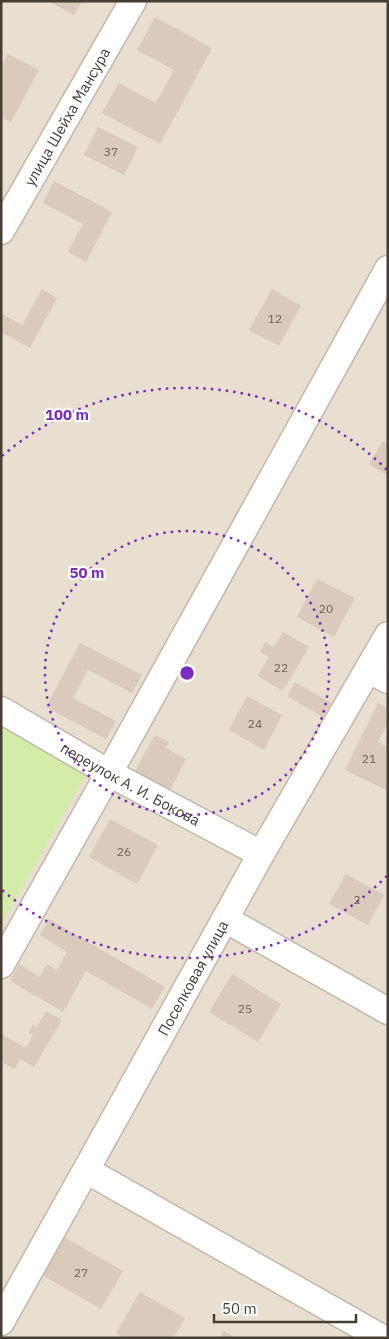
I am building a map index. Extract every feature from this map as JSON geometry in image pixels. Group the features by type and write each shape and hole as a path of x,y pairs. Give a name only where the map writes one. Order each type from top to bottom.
{"street":[{"name":"улица Шейха Мансура","path":"1,231 133,1"},
{"path":"1,965 388,269"},
{"name":"Поселковая улица","path":"1,1322 261,854 378,674 388,636"},
{"name":"переулок А. И. Бокова","path":"1,710 109,773 261,854"},
{"path":"225,919 388,1011"},
{"path":"86,1170 382,1338"}],"shaded area":[{"path":"1,1 388,1 388,1338 1,1338"}],"green space":[{"path":"1,725 87,773 1,925"}],"building":[{"path":"49,1 82,1 74,15"},
{"path":"155,17 212,48 160,144 102,113 119,83 156,103 174,70 137,50"},
{"path":"8,54 39,70 11,122 1,117 1,67"},
{"path":"98,127 138,147 124,175 84,155"},
{"path":"54,181 112,212 86,262 68,252 83,224 43,203"},
{"path":"42,289 57,298 30,348 1,332 1,313 22,325"},
{"path":"272,289 301,306 279,346 249,330"},
{"path":"383,441 388,444 388,476 369,464"},
{"path":"317,579 355,598 334,637 297,617"},
{"path":"283,632 309,647 283,691 258,676 269,657 260,652 265,642 274,647"},
{"path":"80,643 142,675 132,693 88,670 73,698 116,721 106,739 46,707"},
{"path":"295,682 331,703 323,717 287,696"},
{"path":"247,696 282,715 264,750 229,730"},
{"path":"378,703 388,708 388,723 378,742 388,747 388,791 345,770"},
{"path":"155,735 169,742 166,748 186,759 170,790 135,771"},
{"path":"110,819 158,845 137,884 89,857"},
{"path":"346,874 384,895 368,925 329,904"},
{"path":"49,919 165,987 152,1009 86,971 63,1012 10,981 19,964 40,977 47,964 57,970 67,952 40,935"},
{"path":"232,974 281,1004 258,1042 209,1012"},
{"path":"46,1011 62,1020 34,1067 20,1059 14,1069 1,1061 1,1034 26,1048 33,1035 29,1032 33,1024 37,1027"},
{"path":"61,1235 123,1271 101,1309 39,1273"},
{"path":"140,1292 185,1318 173,1338 123,1338 116,1333"},
{"path":"224,1331 235,1338 219,1338"}]}
